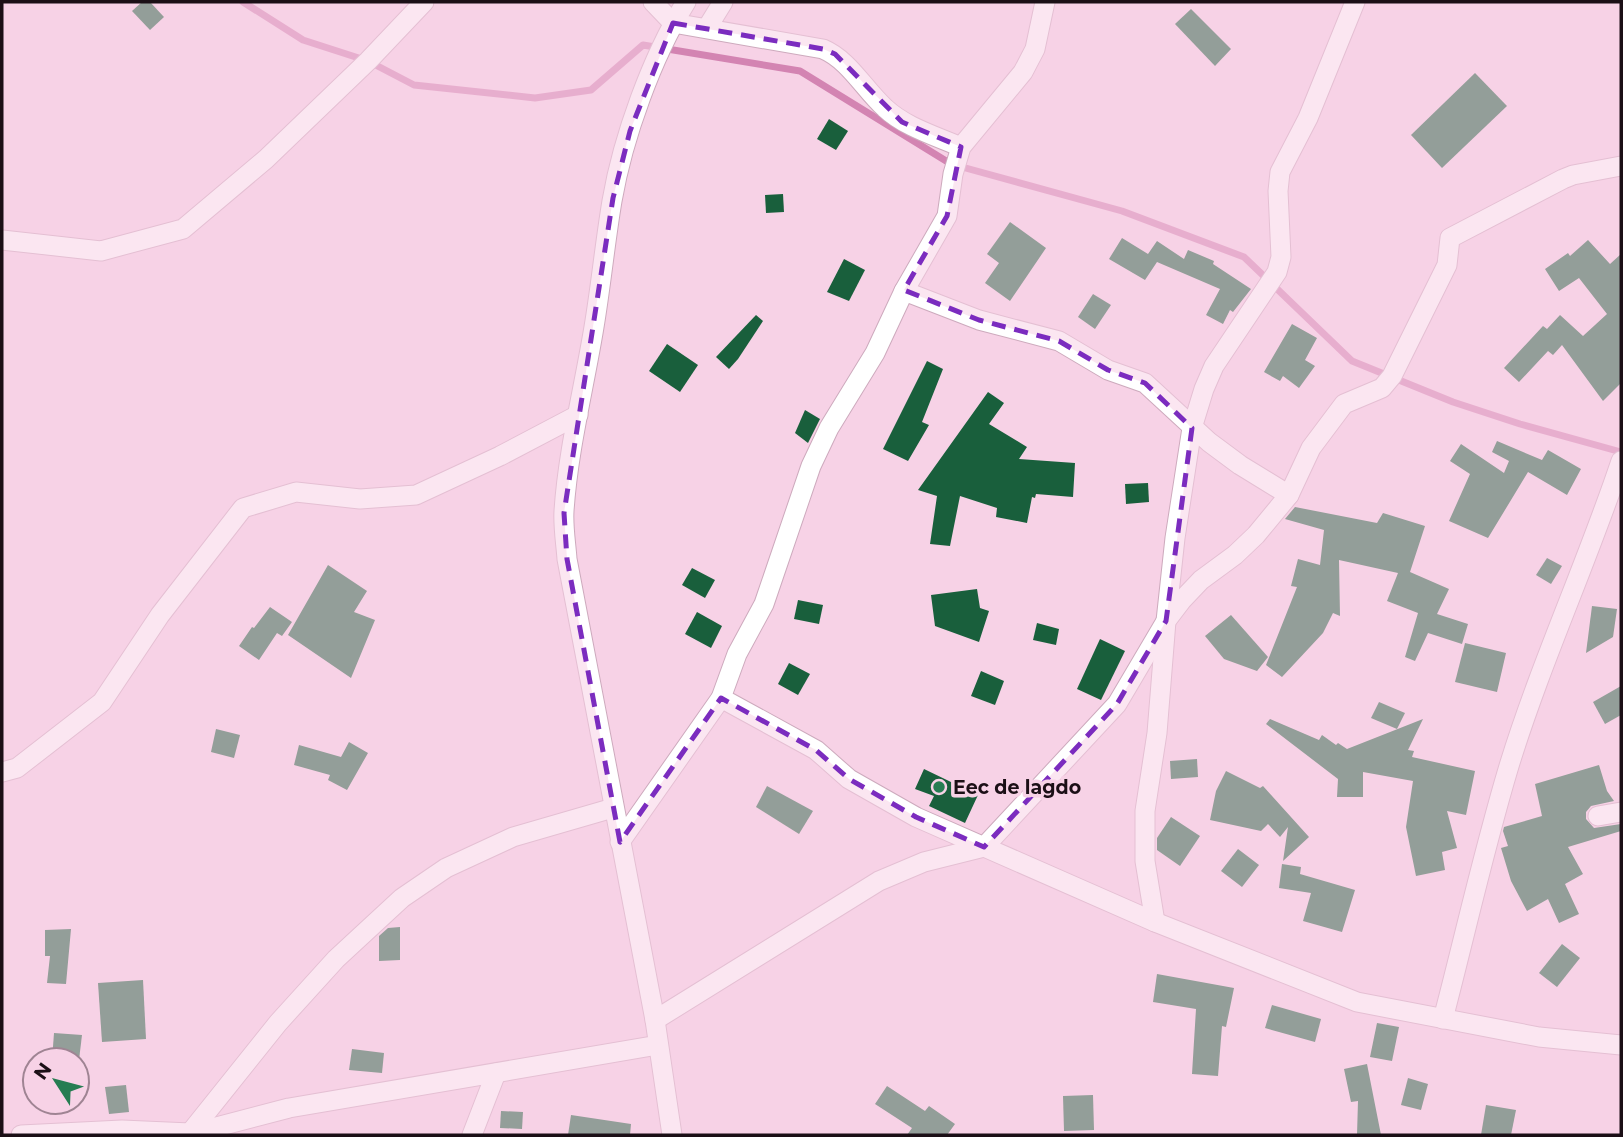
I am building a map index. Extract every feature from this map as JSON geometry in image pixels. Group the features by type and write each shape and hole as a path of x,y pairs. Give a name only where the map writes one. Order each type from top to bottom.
{"street":[{"path":"2,240 101,251 183,229 266,159 368,61 424,2"},
{"path":"653,2 673,23 823,49 835,54 886,109 902,121 961,147"},
{"path":"672,1135 655,1020 567,559 564,513 613,198 631,131 673,23 686,2"},
{"path":"707,29 723,2"},
{"path":"620,842 721,698 737,654 764,604 811,466 829,428 875,353 904,290 947,216 953,174 961,147 1023,72 1035,49 1045,2"},
{"path":"1155,922 1145,861 1145,811 1157,733 1166,621 1192,428 1203,389 1214,366 1277,272 1281,257 1278,191 1280,172 1308,117 1354,2"},
{"path":"655,1020 879,881 924,862 984,846 1117,704 1166,621 1201,580 1236,555 1289,495 1311,448 1344,404 1382,388 1392,376 1447,265 1450,238 1563,179 1621,166"},
{"path":"904,290 979,320 1059,341 1108,370 1145,383 1192,428 1240,465 1289,495"},
{"path":"2,772 17,768 102,702 160,615 243,508 296,492 360,499 416,495 500,456 578,415"},
{"path":"1443,1018 1509,766 1564,608 1598,530 1621,461"},
{"path":"721,698 816,750 849,779 916,817 1155,922 1357,1002 1539,1037 1621,1045"},
{"path":"187,1134 336,959 402,898 446,868 513,836 613,808"},
{"path":"1598,816 1621,812"},
{"path":"21,1135 122,1130 187,1134 289,1108 658,1045"},
{"path":"472,1135 496,1073"}],"highlighted area":[{"path":"673,23 823,49 835,54 902,122 961,147 947,216 904,290 979,320 1059,341 1108,370 1145,383 1192,428 1166,621 1117,704 984,847 916,817 849,779 816,750 721,698 620,842 567,559 564,513 613,198 630,131"}],"building":[{"path":"142,2 150,2 164,17 150,30 132,11"},
{"path":"1191,9 1231,49 1215,66 1175,24"},
{"path":"1475,73 1507,106 1442,168 1411,135"},
{"path":"829,119 848,131 836,150 817,139"},
{"path":"783,194 784,212 766,213 765,195"},
{"path":"1010,222 1046,248 1010,301 985,283 999,263 987,254"},
{"path":"1122,238 1148,254 1157,241 1184,259 1188,250 1214,261 1213,264 1251,289 1233,312 1230,310 1223,324 1206,315 1220,289 1157,262 1145,280 1109,259"},
{"path":"1588,240 1610,264 1621,254 1621,383 1603,401 1562,345 1553,355 1548,351 1519,382 1504,368 1543,326 1547,329 1560,315 1583,336 1607,314 1579,278 1559,291 1545,269 1568,253 1570,256"},
{"path":"844,259 865,270 849,301 827,292"},
{"path":"1093,294 1111,305 1095,329 1078,317"},
{"path":"756,315 763,321 729,369 716,357"},
{"path":"1292,324 1317,338 1305,360 1315,366 1299,388 1283,376 1280,381 1264,372"},
{"path":"667,344 698,365 680,392 649,371"},
{"path":"927,361 943,369 922,422 929,425 908,461 883,449"},
{"path":"988,392 1004,403 989,424 1027,447 1019,459 1075,463 1073,497 1036,494 1035,498 1032,497 1027,523 996,517 997,508 960,496 950,546 930,544 937,496 918,490"},
{"path":"805,410 820,419 808,443 795,433"},
{"path":"1497,441 1542,460 1548,450 1581,469 1567,495 1528,472 1488,538 1449,521 1470,474 1450,461 1461,444 1504,473 1509,461 1492,452"},
{"path":"1148,483 1149,502 1126,504 1125,484"},
{"path":"1295,507 1377,523 1383,513 1425,526 1410,572 1449,589 1437,614 1468,624 1462,644 1428,633 1415,661 1405,657 1418,613 1387,601 1398,573 1339,560 1340,616 1333,613 1323,633 1282,677 1266,665 1297,587 1291,586 1298,559 1320,565 1324,530 1285,519"},
{"path":"1547,558 1562,566 1551,584 1536,575"},
{"path":"328,565 367,591 354,612 375,620 351,678 288,635"},
{"path":"692,568 715,580 705,598 682,585"},
{"path":"977,589 980,608 989,611 979,642 935,626 931,595"},
{"path":"798,600 823,605 819,624 794,619"},
{"path":"1592,606 1617,609 1613,637 1586,653"},
{"path":"270,607 292,622 282,636 277,633 259,660 239,646"},
{"path":"697,612 722,626 711,648 685,634"},
{"path":"1231,615 1268,657 1257,671 1224,659 1205,636"},
{"path":"1037,623 1059,629 1056,645 1033,640"},
{"path":"1100,639 1125,651 1101,700 1077,689"},
{"path":"1465,643 1506,653 1497,692 1455,682"},
{"path":"789,663 810,674 798,695 778,684"},
{"path":"981,671 1004,681 995,705 971,696"},
{"path":"1621,686 1621,715 1605,724 1593,702"},
{"path":"1379,702 1405,713 1397,729 1371,718"},
{"path":"1270,719 1319,740 1322,735 1347,749 1423,719 1408,750 1414,751 1412,757 1475,771 1466,815 1447,811 1457,848 1442,852 1445,870 1416,876 1406,827 1413,781 1363,772 1363,797 1337,797 1338,779 1266,724"},
{"path":"216,729 240,735 234,758 211,752"},
{"path":"349,742 368,753 347,790 328,780 330,775 294,765 299,745 341,757"},
{"path":"1197,759 1198,777 1171,779 1170,761"},
{"path":"1599,765 1607,791 1614,801 1591,806 1586,812 1586,819 1594,828 1621,824 1621,831 1568,847 1583,874 1565,884 1579,914 1559,923 1548,899 1527,911 1511,881 1501,848 1508,846 1504,827 1542,816 1535,784"},
{"path":"924,769 978,795 965,823 929,806 934,796 915,789"},
{"path":"1226,771 1260,788 1263,786 1309,837 1283,861 1288,827 1280,837 1268,824 1261,831 1210,820 1216,791"},
{"path":"767,786 813,811 799,834 756,807"},
{"path":"1171,817 1200,836 1180,866 1157,850 1157,838"},
{"path":"1238,849 1259,865 1242,887 1221,871"},
{"path":"1282,864 1301,867 1300,874 1355,890 1342,932 1303,921 1311,893 1279,888"},
{"path":"400,927 400,960 379,961 379,936 388,928"},
{"path":"71,929 66,984 47,983 50,956 45,956 45,930"},
{"path":"1562,944 1580,958 1557,987 1539,973"},
{"path":"1157,974 1234,988 1226,1027 1222,1026 1218,1076 1192,1074 1196,1009 1153,1002"},
{"path":"143,980 146,1039 102,1042 98,983"},
{"path":"1272,1005 1321,1019 1315,1042 1265,1028"},
{"path":"1377,1023 1399,1027 1392,1061 1370,1057"},
{"path":"54,1033 82,1035 81,1046 53,1046"},
{"path":"352,1049 384,1053 382,1073 349,1070"},
{"path":"1367,1064 1381,1135 1357,1135 1358,1101 1351,1102 1344,1069"},
{"path":"1408,1078 1428,1084 1421,1110 1401,1105"},
{"path":"126,1085 129,1112 109,1114 105,1087"},
{"path":"887,1086 925,1111 929,1106 955,1124 947,1135 907,1135 912,1128 875,1104"},
{"path":"1093,1095 1094,1130 1064,1131 1063,1096"},
{"path":"1486,1105 1516,1110 1511,1135 1481,1135"},
{"path":"501,1111 523,1112 522,1129 500,1128"},
{"path":"571,1115 631,1124 630,1135 568,1135"}],"waterway":[{"path":"243,2 303,40 368,61 414,85 535,98 591,90 643,45 800,71 951,164 1122,211 1244,257 1352,361 1453,402 1621,452"}],"place":[{"name":"Eec de lagdo","path":"939,787"}]}
